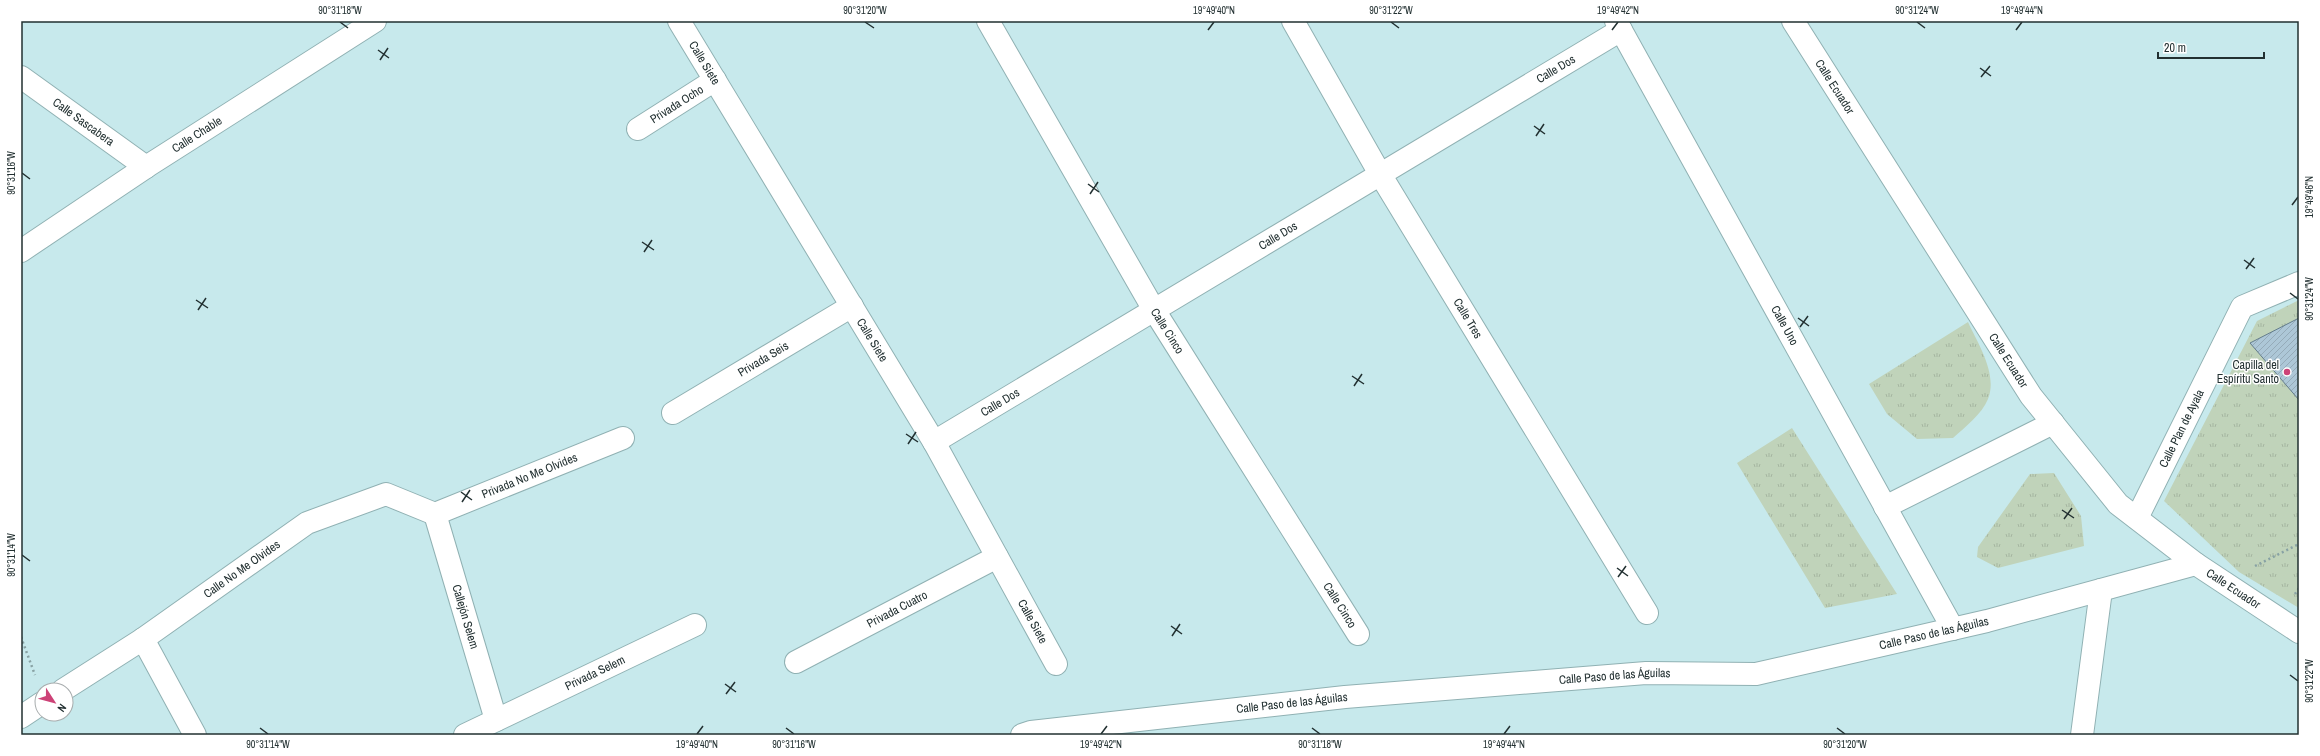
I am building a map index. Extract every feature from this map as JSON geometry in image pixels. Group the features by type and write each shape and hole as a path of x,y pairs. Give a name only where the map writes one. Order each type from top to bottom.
{"street":[{"name":"Calle Chable","path":"21,252 146,167 375,21"},
{"name":"Calle Siete","path":"680,21 934,442 1056,664"},
{"name":"Calle Cinco","path":"988,21 1154,310 1358,634"},
{"name":"Calle Tres","path":"1293,21 1380,174 1647,614"},
{"name":"Calle Ecuador","path":"1792,21 2031,396 2118,504 2196,564 2299,632"},
{"name":"Calle Dos","path":"934,442 1380,174 1619,26"},
{"name":"Calle Uno","path":"1619,26 1953,629"},
{"name":"Calle Sascabera","path":"21,77 146,167"},
{"name":"Privada Ocho","path":"638,129 715,80"},
{"name":"Calle Plan de Ayala","path":"2137,518 2242,307 2299,283"},
{"name":"Privada Seis","path":"673,413 852,306"},
{"path":"1885,507 2052,423"},
{"name":"Privada No Me Olvides","path":"434,514 623,438"},
{"name":"Calle No Me Olvides","path":"74,683 143,639 307,523 386,494 434,514"},
{"name":"Callejón Selem","path":"434,514 496,720"},
{"name":"Privada Cuatro","path":"796,662 998,557"},
{"name":"Calle Paso de las Águilas","path":"1022,735 1031,732 1143,718 1345,697 1646,673 1756,674 1953,629 2196,564"},
{"path":"2082,735 2101,590"},
{"name":"Privada Selem","path":"465,735 694,625"},
{"path":"143,639 195,735"},
{"path":"21,717 34,708"}],"path":[{"path":"2223,582 2299,544"},
{"path":"21,637 37,678"}],"green space":[{"path":"2299,300 2299,608 2239,572 2164,501 2257,321"},
{"path":"1968,322 1986,359 1989,369 1990,389 1988,399 1982,410 1953,438 1917,439 1887,414 1869,384"},
{"path":"1792,428 1897,594 1825,608 1737,463"},
{"path":"2054,473 2081,516 2084,546 1998,568 1977,557 1978,547 2030,474"}],"building":[{"name":"Capilla del Espíritu Santo","path":"2299,318 2299,400 2250,343"}],"place":[{"name":"Capilla del Espíritu Santo","path":"2287,372"}]}
